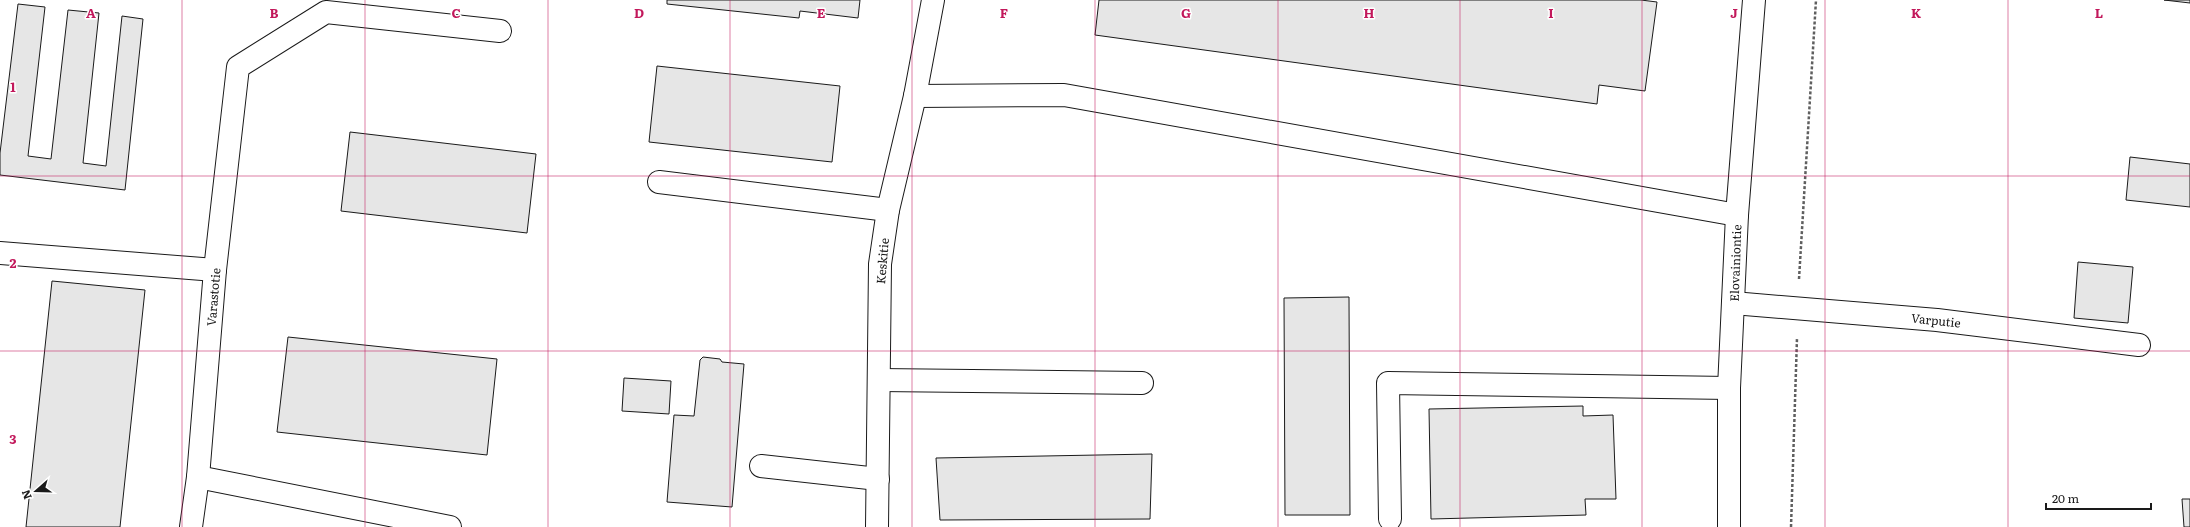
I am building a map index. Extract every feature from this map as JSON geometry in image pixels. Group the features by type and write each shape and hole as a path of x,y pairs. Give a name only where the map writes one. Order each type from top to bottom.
{"street":[{"name":"Keskitie","path":"877,527 880,264 888,210 916,96 933,0"},
{"name":"Elovainiontie","path":"1729,527 1729,388 1737,215 1754,0"},
{"name":"Varastotie","path":"191,527 198,477 215,270 238,66 326,12 500,31"},
{"path":"916,96 1064,95 1737,215"},
{"path":"659,182 888,210"},
{"path":"0,253 215,270"},
{"name":"Varputie","path":"1733,303 1938,320 2138,345"},
{"path":"879,380 1142,383"},
{"path":"1390,519 1388,383 1729,388"},
{"path":"761,466 878,479"},
{"path":"198,477 450,527"}],"path":[{"path":"1791,527 1798,308 1816,0"}],"building":[{"path":"667,0 860,0 858,18 800,11 799,18 667,4"},
{"path":"1099,0 1641,0 1657,2 1645,91 1599,85 1597,104 1095,35"},
{"path":"2164,0 2190,0 2190,3"},
{"path":"18,4 45,7 28,156 51,159 68,10 99,13 83,163 106,166 122,16 143,19 125,190 0,175 0,153"},
{"path":"657,66 840,86 832,162 649,142"},
{"path":"350,132 536,154 527,233 341,211"},
{"path":"2130,157 2190,164 2190,207 2126,200"},
{"path":"2078,262 2133,267 2128,323 2074,318"},
{"path":"52,281 145,290 120,527 26,527"},
{"path":"1349,297 1350,515 1285,515 1284,298"},
{"path":"288,337 497,359 487,455 277,432"},
{"path":"703,357 720,359 722,362 744,364 732,507 667,502 674,415 694,416 700,360"},
{"path":"624,378 671,381 669,414 622,411"},
{"path":"1583,406 1583,416 1613,415 1616,499 1585,499 1586,515 1431,519 1429,409"},
{"path":"1152,454 1150,519 940,520 936,458"},
{"path":"2182,499 2190,499 2190,527 2184,527"}]}
